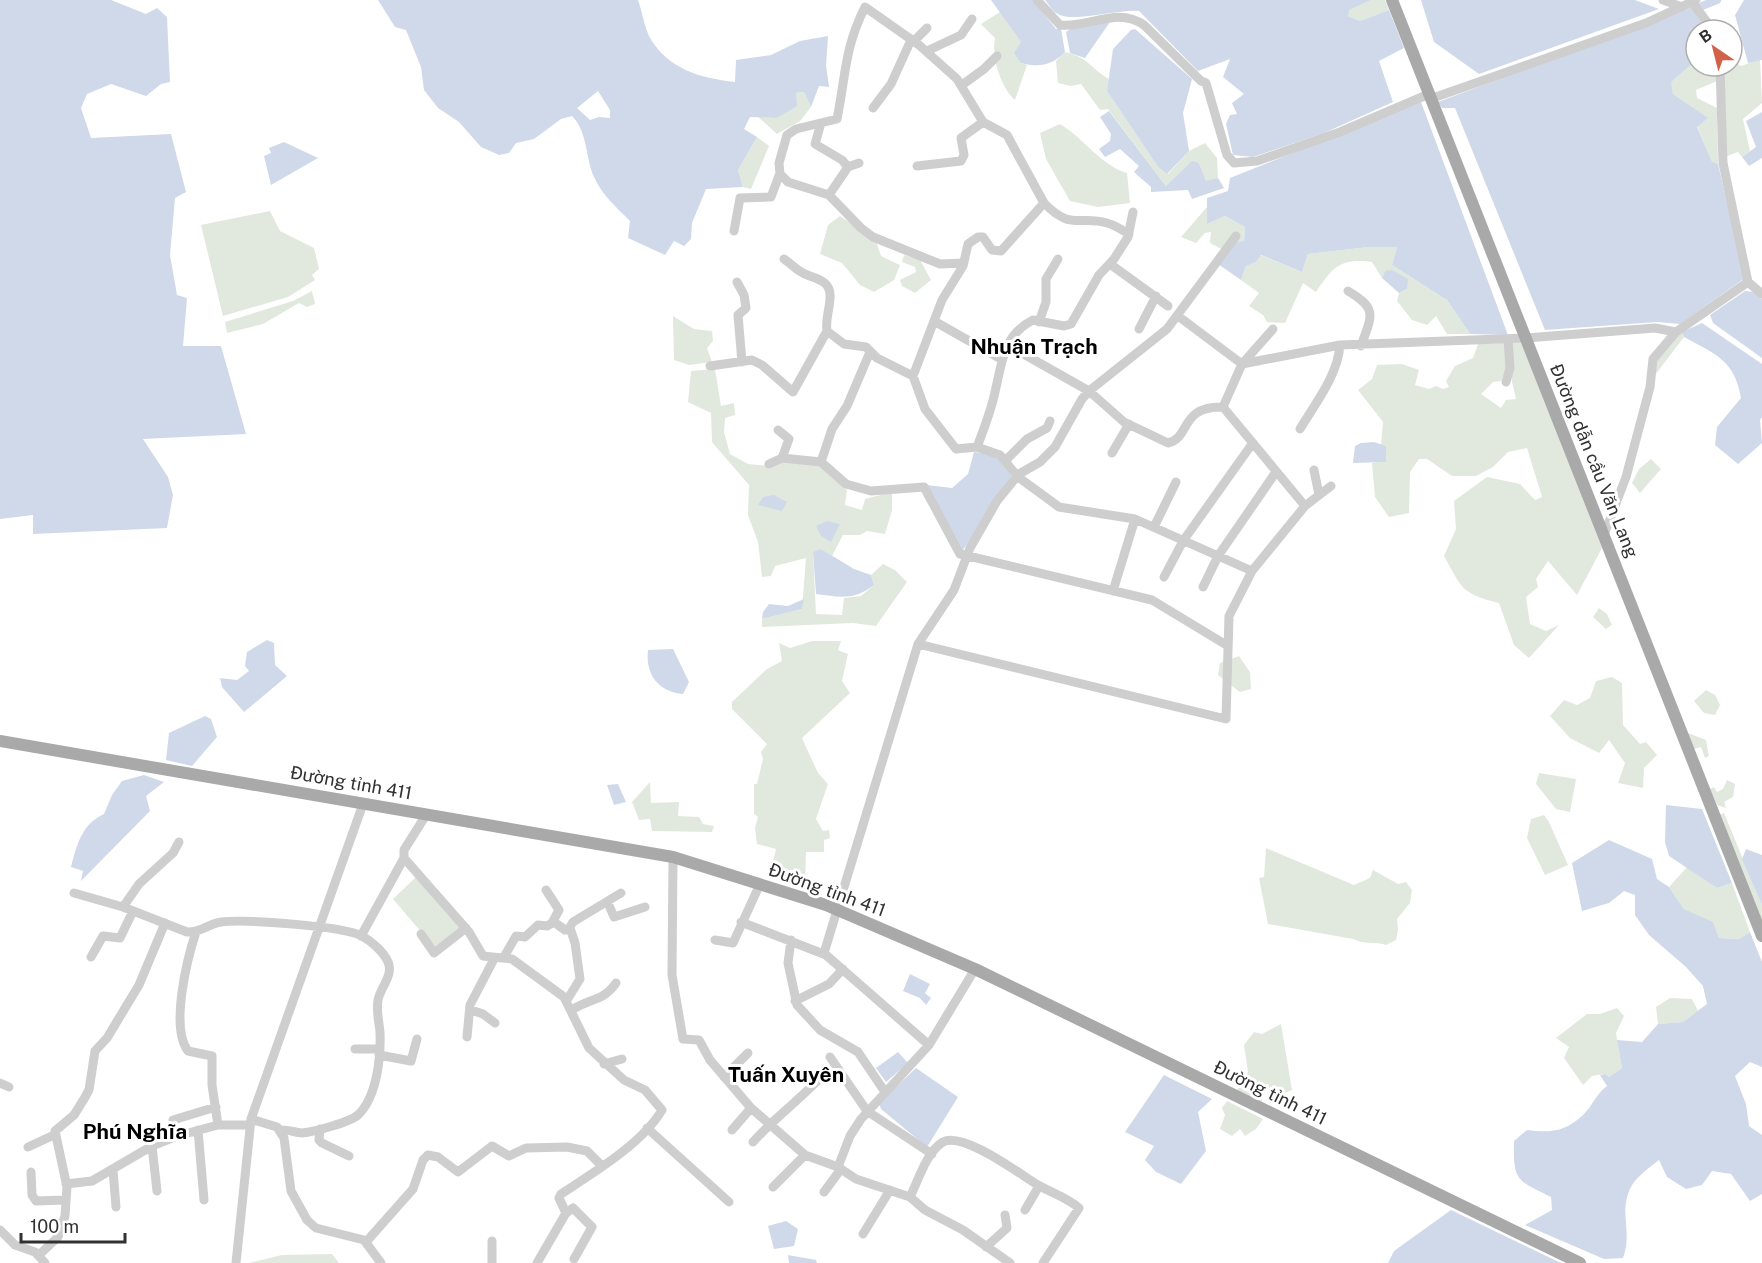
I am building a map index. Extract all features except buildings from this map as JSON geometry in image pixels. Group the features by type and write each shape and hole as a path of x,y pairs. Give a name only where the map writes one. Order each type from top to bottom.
{"main road":[{"name":"Đường dẫn cầu Văn Lang","path":"1392,0 1762,936"},
{"name":"Đường tỉnh 411","path":"0,741 674,857 760,884 837,910 975,969 1580,1263"}],"street":[{"path":"1037,0 1060,25 1117,16 1133,18 1144,25 1201,81 1206,83 1227,155 1234,163 1257,161 1334,135 1429,96 1694,1 1705,18"},
{"path":"1663,0 1682,7"},
{"path":"734,231 740,198 771,197 780,173 779,162 787,135 796,129 837,119 845,57 853,30 865,7 927,51 962,85 983,122 1008,135 1044,203 1065,218 1079,222 1106,222 1129,234"},
{"path":"927,51 961,35 972,19"},
{"path":"873,108 891,84 913,41 927,28"},
{"path":"962,85 997,56"},
{"path":"1720,78 1723,163 1748,282 1762,294"},
{"path":"917,166 961,161 964,156 962,138 983,122"},
{"path":"821,123 815,144 848,167"},
{"path":"830,195 848,167 859,163"},
{"path":"780,173 788,182 830,195 861,228 873,237 940,264 964,263"},
{"path":"1044,203 1001,251 992,250 983,237 972,240 967,246 964,263 942,300 913,376 925,409 953,447 960,451 977,447 1000,455 1017,477 1059,507 1135,519 1252,571"},
{"path":"977,447 995,393 1001,359 1006,347 1023,325 1033,321 1064,326 1071,324 1099,275 1110,264 1129,234 1133,212"},
{"path":"824,953 918,644 954,590 967,557 997,501 1017,477 1055,447 1082,399 1089,391 1167,329 1236,236"},
{"path":"710,366 752,360 762,364 793,392 827,331 827,310 831,296 827,287 817,276 803,273 784,259"},
{"path":"1039,322 1046,302 1046,279 1058,259"},
{"path":"1110,264 1168,306"},
{"path":"737,282 744,295 746,308 738,315 742,362"},
{"path":"1604,535 1626,477 1650,387 1653,359 1676,332 1748,282"},
{"path":"1348,291 1367,302 1371,313 1361,346"},
{"path":"1139,328 1156,296"},
{"path":"1178,316 1242,364 1340,345 1508,339 1655,328 1676,332"},
{"path":"934,321 1001,359"},
{"path":"1223,407 1242,364 1273,329"},
{"path":"827,331 844,344 866,347 877,358 913,376"},
{"path":"1506,382 1510,368 1508,339"},
{"path":"1300,429 1325,385 1339,355 1340,345"},
{"path":"1006,347 1020,352 1089,391 1129,424 1141,428 1163,442 1172,442 1198,411 1209,406 1223,407 1305,506"},
{"path":"821,462 832,429 847,406 870,352"},
{"path":"1006,460 1027,439 1047,428 1050,421"},
{"path":"1112,453 1129,424"},
{"path":"778,430 789,439 782,458"},
{"path":"1164,577 1183,541 1252,444"},
{"path":"769,464 782,458 821,462 846,484 871,491 924,487 960,554 1152,600 1228,646"},
{"path":"1314,470 1319,495"},
{"path":"1203,587 1218,556 1276,472"},
{"path":"1154,527 1176,482"},
{"path":"918,644 1009,669 1226,719 1229,616 1252,571 1305,506 1331,486"},
{"path":"1113,591 1135,519"},
{"path":"236,1263 251,1122 363,804"},
{"path":"426,815 403,852 404,858 466,928 483,956 499,958 535,974 567,1000 589,1048 624,1080 645,1090 662,1110 647,1128 602,1166 561,1194 559,1198 566,1212"},
{"path":"123,907 139,885 173,853 179,842"},
{"path":"674,857 672,975 682,1037 685,1040 699,1040 710,1060 751,1108 805,1155 840,1168 856,1179 910,1197 925,1210 963,1230 1009,1263"},
{"path":"361,936 404,858"},
{"path":"715,940 732,945 760,884"},
{"path":"467,1037 473,999 499,958 516,936 525,938 538,924 547,926 552,923 560,910 546,890"},
{"path":"552,923 556,922 565,930 573,922 608,903 621,893"},
{"path":"66,1185 92,1181 152,1146 218,1125 251,1122 301,1133 337,1122 349,1122 360,1113 375,1079 379,1052 378,1000 389,976 389,963 383,954 361,936 321,926 225,922 207,926 195,933 187,932 123,907 78,894"},
{"path":"608,903 614,917 645,907"},
{"path":"91,957 104,936 120,938 133,911"},
{"path":"741,922 824,953 929,1045"},
{"path":"28,1147 54,1135 57,1129 74,1115 84,1099 89,1090 95,1051 107,1038 139,985 165,923"},
{"path":"567,1000 580,980 575,943 570,927"},
{"path":"421,934 433,953 466,928"},
{"path":"195,933 184,966 179,1026 188,1051 212,1056 212,1085 218,1125"},
{"path":"791,940 788,963 795,1001 820,1030 858,1052 885,1092"},
{"path":"795,1001 829,984 843,969"},
{"path":"824,1192 840,1168 850,1136 867,1111 929,1045 975,969"},
{"path":"572,1010 582,1003 607,996 616,983"},
{"path":"471,1010 483,1014 495,1023"},
{"path":"355,1049 379,1052 411,1061 417,1039"},
{"path":"724,1077 748,1053"},
{"path":"830,1057 867,1111 932,1154"},
{"path":"604,1064 621,1059"},
{"path":"753,1142 769,1123 799,1100 825,1073"},
{"path":"173,1119 216,1107"},
{"path":"732,1130 751,1108"},
{"path":"647,1128 729,1202"},
{"path":"320,1129 319,1140 322,1143 350,1156"},
{"path":"198,1130 204,1200"},
{"path":"280,1130 286,1144 291,1191 304,1218 316,1228 366,1242 381,1263"},
{"path":"0,1230 15,1245 42,1259 58,1237 63,1227 66,1185 54,1135"},
{"path":"910,1197 932,1154 944,1141 950,1139 993,1156 1039,1186 1077,1206 1079,1210 1043,1263"},
{"path":"152,1146 157,1191"},
{"path":"366,1242 413,1189 423,1160 428,1155 438,1157 458,1172 492,1146 509,1156 526,1148 567,1147 587,1151 602,1166"},
{"path":"773,1188 805,1155"},
{"path":"113,1170 116,1207"},
{"path":"31,1172 32,1195 36,1201 65,1200"},
{"path":"1025,1210 1039,1186"},
{"path":"863,1234 890,1190"},
{"path":"537,1263 566,1212 576,1209 592,1227 574,1259"},
{"path":"986,1247 1007,1228 1005,1215"},
{"path":"492,1241 492,1263"}],"shaded area":[{"path":"1371,0 1385,0 1389,10 1360,21 1348,16 1348,10"},
{"path":"1000,12 1021,42 1021,63 1027,65 1015,100 1005,88 998,72 994,54 995,38 981,24"},
{"path":"1065,52 1084,60 1109,79 1107,91 1158,167 1168,174 1189,151 1205,143 1217,158 1218,178 1206,182 1199,163 1166,186 1108,109 1100,110 1081,84 1071,86 1058,83 1056,61"},
{"path":"1760,59 1762,103 1743,119 1750,151 1742,157 1738,152 1727,156 1724,78 1744,78 1744,65"},
{"path":"1684,70 1684,78 1717,78 1717,81 1696,90 1697,98 1717,108 1718,164 1712,163 1697,126 1707,118 1673,94 1670,82"},
{"path":"804,92 811,107 800,121 777,134 758,117 777,118 796,93"},
{"path":"1060,124 1109,164 1127,173 1130,203 1098,207 1070,201 1046,159 1040,133"},
{"path":"757,137 769,146 751,189 743,187 738,170"},
{"path":"1207,207 1207,224 1225,216 1245,227 1244,241 1227,252 1210,243 1211,232 1205,233 1196,243 1181,237"},
{"path":"270,211 280,231 314,248 319,269 312,275 315,280 288,297 223,316 201,225"},
{"path":"840,216 876,241 881,256 900,265 894,280 874,292 860,285 842,263 820,254 828,225"},
{"path":"1369,247 1397,247 1392,265 1447,300 1470,334 1447,334 1436,316 1427,325 1412,320 1397,301 1399,293 1407,289 1385,271 1382,278 1372,262 1352,261 1338,266 1327,276 1316,292 1303,283 1285,323 1267,322 1263,315 1249,306 1259,293 1241,280 1246,266 1256,262 1260,255 1302,272 1308,254"},
{"path":"904,255 920,260 931,280 915,293 902,286 900,280 916,272 915,267 902,262"},
{"path":"312,291 315,304 307,307 299,303 263,324 227,333 225,322 293,301"},
{"path":"673,316 694,329 712,331 713,341 707,348 712,362 689,365 674,360"},
{"path":"1682,332 1684,337 1655,375 1656,361"},
{"path":"1522,342 1602,548 1577,595 1548,561 1536,579 1538,587 1526,597 1530,624 1546,631 1559,625 1529,658 1514,645 1499,603 1486,600 1464,588 1444,556 1456,529 1454,501 1487,477 1520,484 1535,500 1542,497 1527,448 1508,452 1493,467 1476,476 1452,476 1427,459 1419,459 1410,472 1409,513 1389,517 1375,497 1372,463 1386,461 1386,446 1381,445 1383,422 1358,390 1372,379 1377,365 1402,364 1419,370 1415,385 1429,389 1436,386 1443,389 1449,387 1446,381 1455,366 1473,358 1478,344 1506,343 1506,369 1501,381 1493,382 1481,394 1501,408 1506,400 1516,399 1512,382 1511,343"},
{"path":"715,369 721,406 734,403 735,415 725,418 724,432 730,454 748,464 770,466 784,460 820,464 847,490 845,505 862,510 865,499 892,492 892,510 885,534 867,531 860,535 843,535 832,556 821,549 813,553 816,614 842,615 844,598 861,596 874,585 871,575 883,564 895,570 907,582 876,626 853,623 762,627 762,619 802,609 806,558 775,566 771,576 762,577 758,542 748,515 749,485 712,442 711,413 688,402 691,371"},
{"path":"1651,459 1661,469 1640,493 1632,483 1639,469"},
{"path":"1599,608 1607,614 1612,625 1606,629 1593,617"},
{"path":"812,641 841,641 838,650 848,654 842,681 850,693 802,738 818,773 828,784 816,819 823,831 829,830 830,838 824,840 824,852 806,852 805,888 770,874 776,849 757,844 755,828 758,817 754,814 754,784 757,784 763,759 761,752 767,744 732,709 732,702 767,669 782,661 779,643 790,648"},
{"path":"1239,656 1250,672 1251,689 1240,692 1218,675 1220,663"},
{"path":"1612,677 1622,683 1623,725 1640,744 1646,742 1657,755 1644,768 1643,788 1618,783 1625,763 1609,740 1599,753 1570,738 1550,716 1564,700 1577,705 1590,698 1596,681"},
{"path":"1706,690 1715,695 1720,705 1715,715 1704,713 1694,701"},
{"path":"1688,733 1706,740 1709,756 1705,758 1701,747 1694,749"},
{"path":"1539,773 1576,779 1570,812 1556,809 1536,784"},
{"path":"1727,780 1735,784 1733,797 1724,802 1726,808 1717,805 1710,789 1714,787 1717,792 1723,789"},
{"path":"650,782 651,803 679,802 678,816 699,817 703,824 714,826 712,832 652,831 650,819 639,820 632,802"},
{"path":"1724,813 1762,905 1762,924 1719,815"},
{"path":"1544,815 1568,865 1545,875 1527,838 1531,819"},
{"path":"1266,848 1354,885 1370,878 1373,870 1398,884 1406,882 1412,890 1410,903 1397,919 1396,940 1386,945 1268,924 1259,878 1264,877"},
{"path":"1687,867 1717,888 1732,883 1750,932 1739,939 1719,938 1713,923 1684,909 1669,887"},
{"path":"417,876 462,927 434,947 393,899"},
{"path":"1670,998 1692,999 1698,1011 1683,1022 1658,1024 1656,1007"},
{"path":"1617,1008 1624,1016 1616,1033 1622,1068 1609,1077 1604,1074 1592,1076 1583,1085 1564,1058 1569,1047 1556,1038 1587,1014 1600,1014"},
{"path":"1281,1024 1292,1090 1274,1097 1268,1087 1260,1092 1263,1097 1261,1103 1236,1092 1248,1072 1244,1045 1254,1032 1262,1034"},
{"path":"1227,1101 1263,1119 1256,1129 1245,1136 1240,1129 1232,1136 1220,1129 1225,1115 1222,1108"},
{"path":"332,1254 339,1263 249,1263 282,1255"}],"water":[{"path":"0,0 111,0 146,14 157,8 167,17 170,82 161,84 146,96 111,84 87,94 81,108 91,138 171,134 186,192 175,198 170,255 177,295 187,298 183,346 221,346 246,434 143,439 168,477 173,495 167,528 33,534 33,515 0,519"},
{"path":"378,0 638,0 649,36 665,57 686,70 709,78 735,82 736,60 771,55 800,41 828,36 826,65 829,87 819,86 811,107 804,92 796,93 797,106 777,118 750,117 744,129 757,137 738,170 743,187 706,189 692,223 691,239 684,246 674,241 665,255 628,238 630,221 597,184 584,137 572,116 561,119 534,139 516,143 509,153 499,155 481,147 459,122 438,108 424,90 421,67 406,30 395,27","holes":["598,91 610,110 610,118 599,117 590,120 577,108"]},
{"path":"991,0 1033,0 1056,29 1061,29 1065,52 1045,64 1021,63 1014,53 1021,42"},
{"path":"1045,0 1371,0 1349,10 1348,16 1360,21 1389,10 1404,48 1379,61 1393,102 1324,133 1253,157 1233,155 1226,124 1230,115 1237,114 1232,103 1244,94 1223,77 1230,59 1198,71 1139,11 1065,16 1054,12"},
{"path":"1421,0 1635,0 1659,9 1479,74 1434,42"},
{"path":"1744,0 1762,0 1762,60 1748,63 1744,48 1744,18 1736,18 1735,15"},
{"path":"1692,7 1699,18 1684,18 1684,71 1671,82 1673,94 1708,118 1697,127 1712,162 1718,164 1745,278 1680,324 1657,322 1545,330 1455,108 1442,108 1438,102"},
{"path":"1110,22 1085,58 1070,53 1066,32 1072,28"},
{"path":"1135,29 1192,79 1183,113 1189,151 1167,174 1158,167 1107,91 1113,49 1131,30"},
{"path":"1421,102 1508,335 1470,334 1447,300 1392,265 1397,247 1369,247 1308,254 1302,272 1261,255 1256,262 1246,266 1241,280 1218,264 1234,243 1244,241 1245,227 1225,216 1207,224 1207,198 1228,191 1230,178"},
{"path":"1109,111 1166,186 1192,161 1199,163 1206,181 1218,178 1224,188 1192,199 1188,190 1151,192 1151,187 1134,172 1139,166 1120,149 1105,157 1099,149 1110,141 1111,134 1100,117"},
{"path":"1762,112 1762,158 1749,166 1742,157 1756,147 1746,121"},
{"path":"284,142 318,158 271,185 264,156 271,153 269,148"},
{"path":"1392,270 1408,279 1407,289 1399,293 1382,278 1385,271"},
{"path":"1745,291 1754,292 1762,299 1762,358 1713,323 1710,315"},
{"path":"1702,323 1762,364 1762,417 1760,420 1762,443 1738,464 1715,445 1717,427 1741,398 1734,375 1722,360 1684,337 1682,332"},
{"path":"1374,442 1386,446 1386,462 1353,463 1355,446"},
{"path":"974,452 998,459 1006,467 1012,479 963,550 927,485 952,488 968,474"},
{"path":"774,495 787,502 782,511 758,505 763,497"},
{"path":"827,521 840,524 831,542 821,536 816,526"},
{"path":"821,549 854,569 871,575 874,585 853,596 816,594 813,552"},
{"path":"804,599 802,609 762,619 763,612 769,604 788,606"},
{"path":"267,640 274,643 275,665 287,676 244,712 222,687 220,678 237,680 249,671 245,666 247,652"},
{"path":"673,649 689,682 683,694 674,693 661,686 655,681 649,667 648,650"},
{"path":"205,716 211,719 217,737 192,766 166,760 169,733"},
{"path":"144,775 164,782 146,796 150,811 81,881 83,871 71,867 85,829 104,814 112,795 122,781"},
{"path":"618,784 626,802 614,805 607,785"},
{"path":"1666,805 1702,809 1732,883 1717,888 1669,856 1665,842"},
{"path":"1609,840 1652,859 1657,879 1669,887 1684,909 1713,922 1719,938 1739,939 1750,932 1762,962 1762,1067 1750,1062 1735,1076 1746,1104 1749,1126 1762,1135 1762,1194 1750,1201 1731,1174 1712,1171 1702,1185 1686,1189 1667,1177 1659,1160 1636,1180 1627,1196 1625,1213 1627,1239 1623,1258 1604,1259 1525,1225 1552,1210 1551,1197 1519,1178 1515,1165 1514,1141 1527,1130 1557,1130 1570,1125 1583,1115 1607,1086 1600,1075 1605,1074 1609,1077 1622,1068 1617,1040 1642,1042 1658,1024 1683,1022 1707,1004 1703,986 1686,967 1649,935 1635,915 1635,895 1624,891 1609,903 1582,911 1572,863"},
{"path":"1746,849 1762,855 1762,905 1742,859"},
{"path":"910,974 930,984 925,993 931,998 926,1005 920,998 903,991"},
{"path":"898,1052 908,1063 886,1082 876,1068"},
{"path":"916,1068 958,1097 927,1147 881,1109 879,1103"},
{"path":"1164,1075 1212,1099 1198,1112 1206,1151 1181,1184 1156,1172 1145,1160 1154,1146 1125,1132"},
{"path":"1451,1210 1561,1263 1388,1263 1394,1251"},
{"path":"786,1221 798,1229 794,1246 774,1249 768,1226"},
{"path":"788,1255 816,1260 817,1263 789,1263"}],"waterway":[{"path":"1702,6 1717,0"}],"district":[{"name":"Nhuận Trạch","path":"1034,347"},
{"name":"Tuấn Xuyên","path":"786,1075"},
{"name":"Phú Nghĩa","path":"135,1132"}]}
